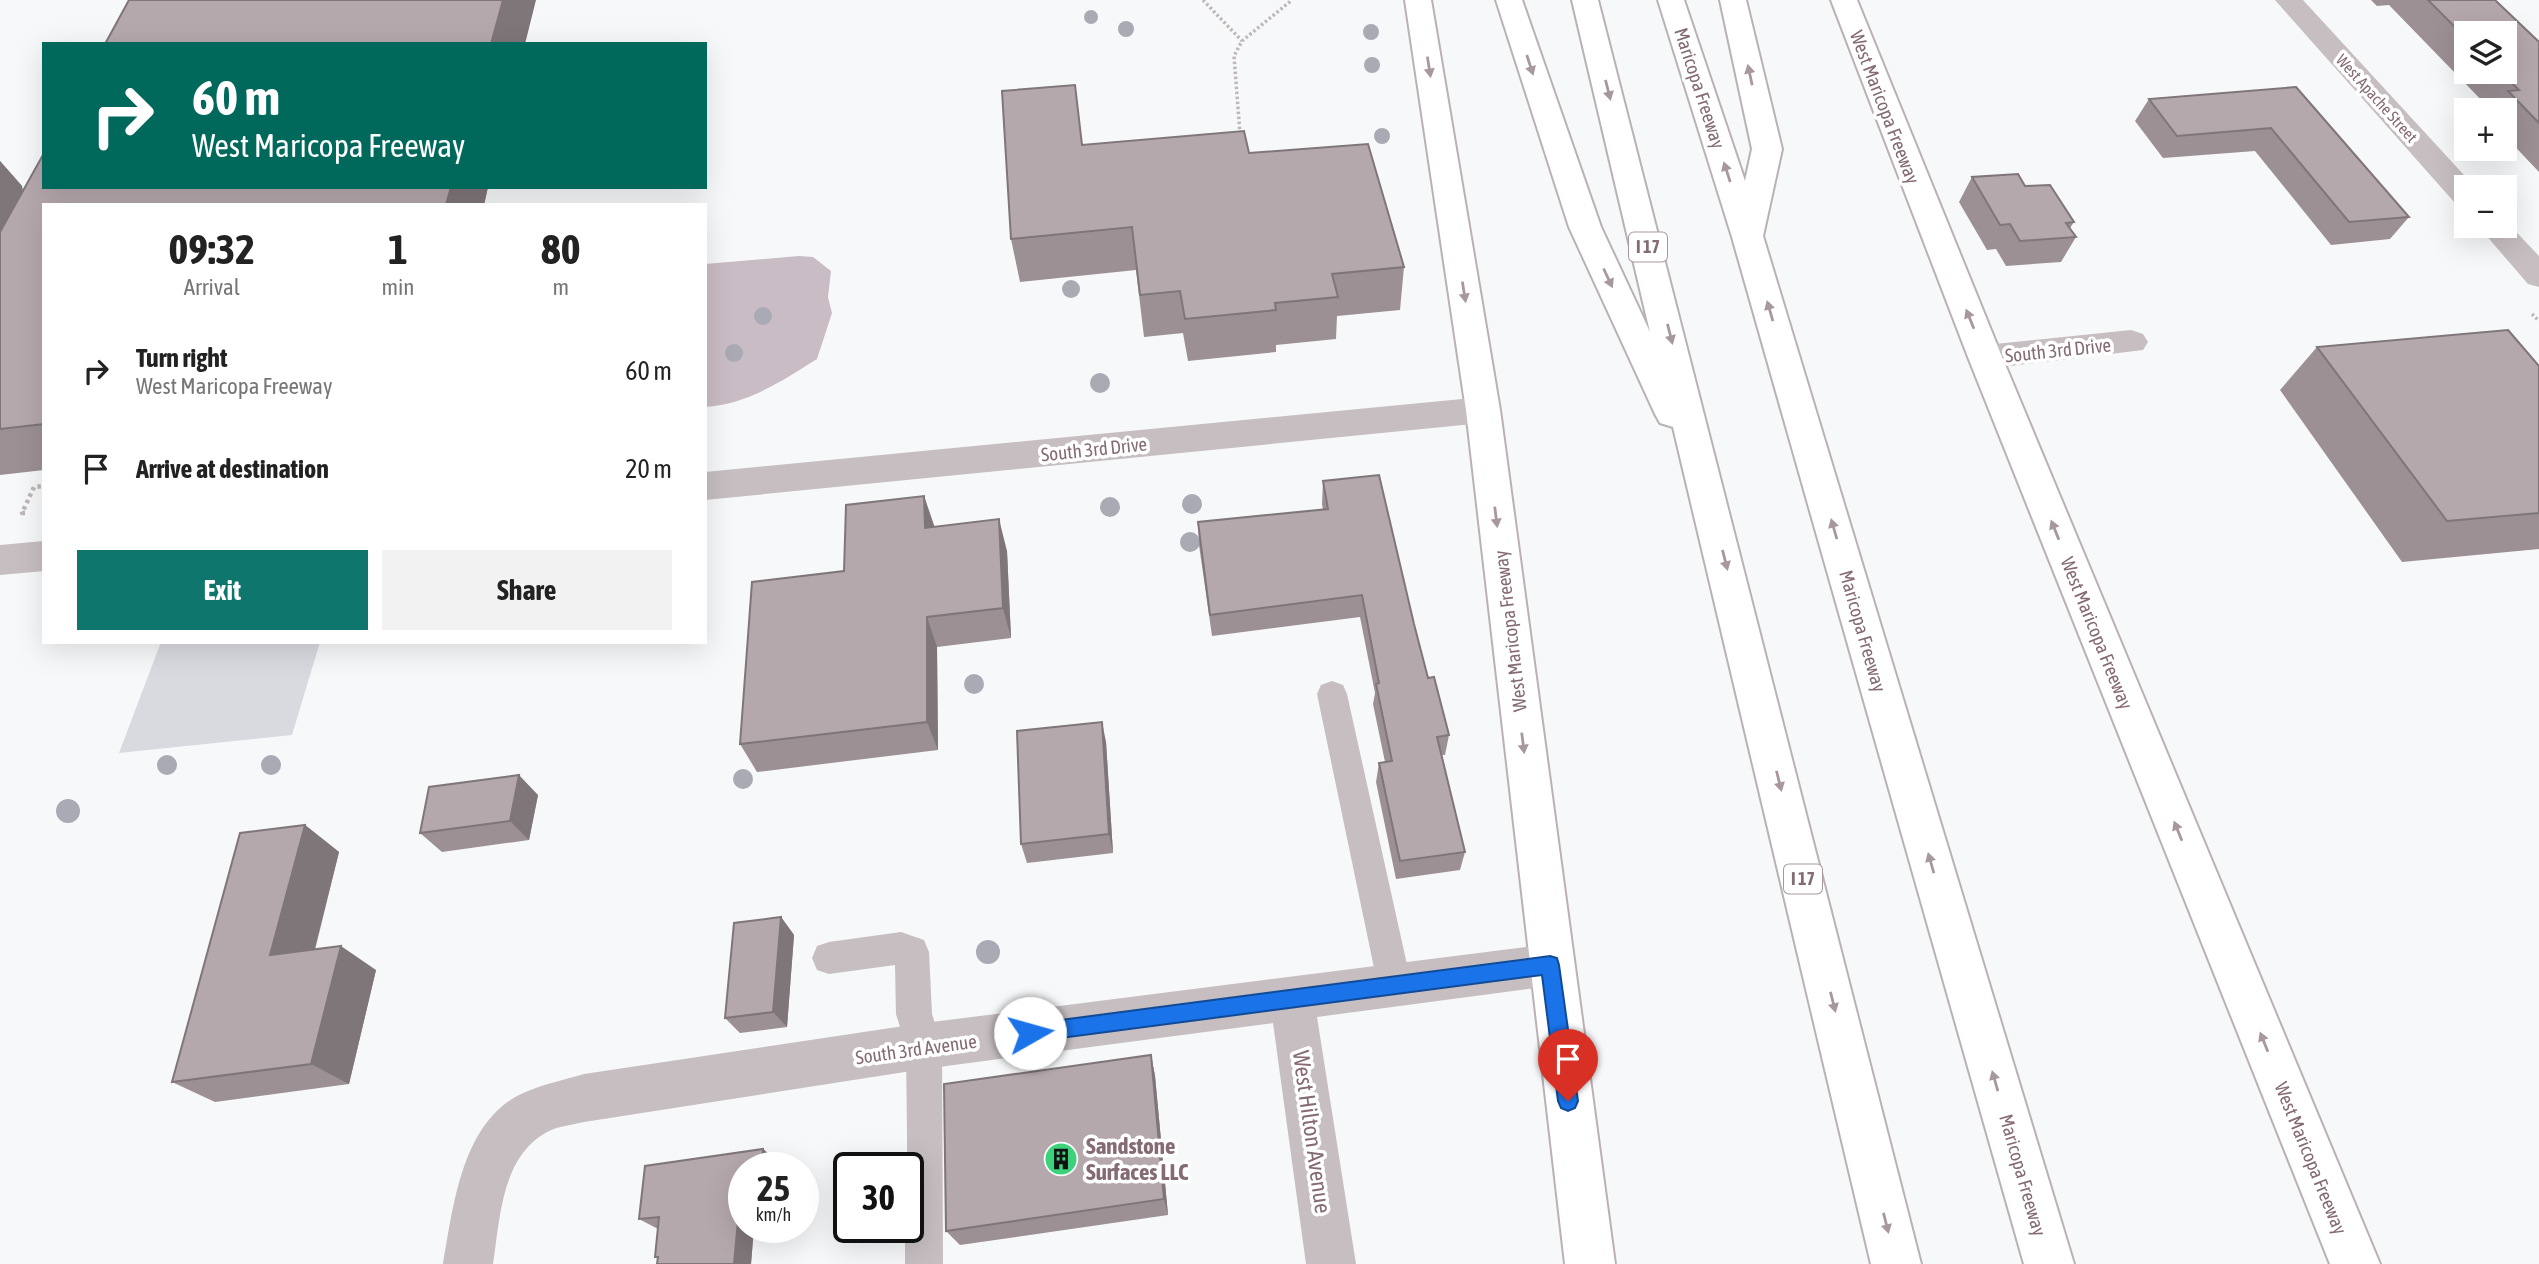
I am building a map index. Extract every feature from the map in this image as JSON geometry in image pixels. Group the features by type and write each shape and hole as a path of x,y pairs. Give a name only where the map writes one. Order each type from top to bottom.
{"main road":[{"name":"West Maricopa Freeway","path":"1418,0 1483,410 1550,965 1590,1264"},
{"path":"1509,0 1585,228 1709,494"},
{"name":"I 17","path":"1585,0 1709,494 1896,1264"},
{"name":"Maricopa Freeway","path":"1671,0 1748,237 2049,1264"},
{"path":"1733,0 1767,149 1748,237"},
{"name":"West Maricopa Freeway","path":"1844,0 1985,357 2355,1264"}],"street":[{"name":"West Apache Street","path":"2288,0 2454,183"},
{"path":"2504,238 2539,276"},
{"name":"South 3rd Drive","path":"1985,357 2131,342"},
{"name":"South 3rd Drive","path":"707,486 1483,410"},
{"path":"0,560 42,556"},
{"name":"South 3rd Avenue","path":"468,1264 481,1188 502,1141 532,1114 584,1098 925,1046 1550,965"},
{"name":"West Hilton Avenue","path":"1292,1000 1331,1264"}],"lane":[{"path":"1332,694 1395,987"},
{"path":"829,958 901,948 912,952 914,1014 925,1046 924,1264"}],"path":[{"path":"1203,0 1242,41"},
{"path":"1240,141 1234,56 1242,41 1292,0"},
{"path":"32,512 22,513 34,487 42,486"}],"shaded area":[{"path":"799,256 813,257 831,271 828,297 832,313 817,359 778,383 750,396 707,407 707,264"},
{"path":"160,644 319,644 292,735 119,753"}],"building":[{"path":"129,0 503,0 492,42 106,42"},
{"path":"2428,0 2495,0 2517,21 2454,21 2454,26"},
{"path":"2517,21 2539,42 2539,123 2508,91 2519,90 2513,84 2517,84"},
{"path":"1075,85 1082,145 1244,131 1249,153 1368,144 1404,267 1332,274 1338,297 1275,303 1276,310 1185,319 1180,291 1140,295 1132,227 1011,239 1002,91"},
{"path":"2296,87 2409,217 2349,222 2271,128 2177,136 2149,99"},
{"path":"42,157 42,189 450,189 447,203 42,203 42,424 0,429 0,232"},
{"path":"2018,174 2025,186 2050,185 2074,222 2066,223 2076,237 2020,241 2010,224 2000,225 1972,177"},
{"path":"2508,330 2539,366 2539,513 2447,521 2317,347"},
{"path":"1379,475 1428,678 1434,677 1449,735 1437,737 1465,852 1400,861 1379,763 1392,761 1362,595 1210,615 1198,522 1328,509 1323,481"},
{"path":"924,496 925,528 999,519 1003,608 927,617 927,722 740,744 752,582 844,571 846,505"},
{"path":"1102,722 1109,834 1021,844 1017,731"},
{"path":"519,775 510,821 420,833 429,787"},
{"path":"305,825 270,955 341,946 311,1064 172,1082 240,833"},
{"path":"781,917 773,1012 725,1018 734,923"},
{"name":"Sandstone Surfaces LLC","path":"1151,1055 1164,1199 946,1231 944,1084"},
{"path":"763,1149 763,1152 742,1152"},
{"path":"728,1154 728,1243 736,1243 734,1264 657,1264 658,1257 655,1257 659,1217 639,1219 645,1166"}],"place":[{"name":"Sandstone Surfaces LLC","path":"1061,1159"}],"route":[{"path":"1030,1033 1550,965 1568,1101"}]}
